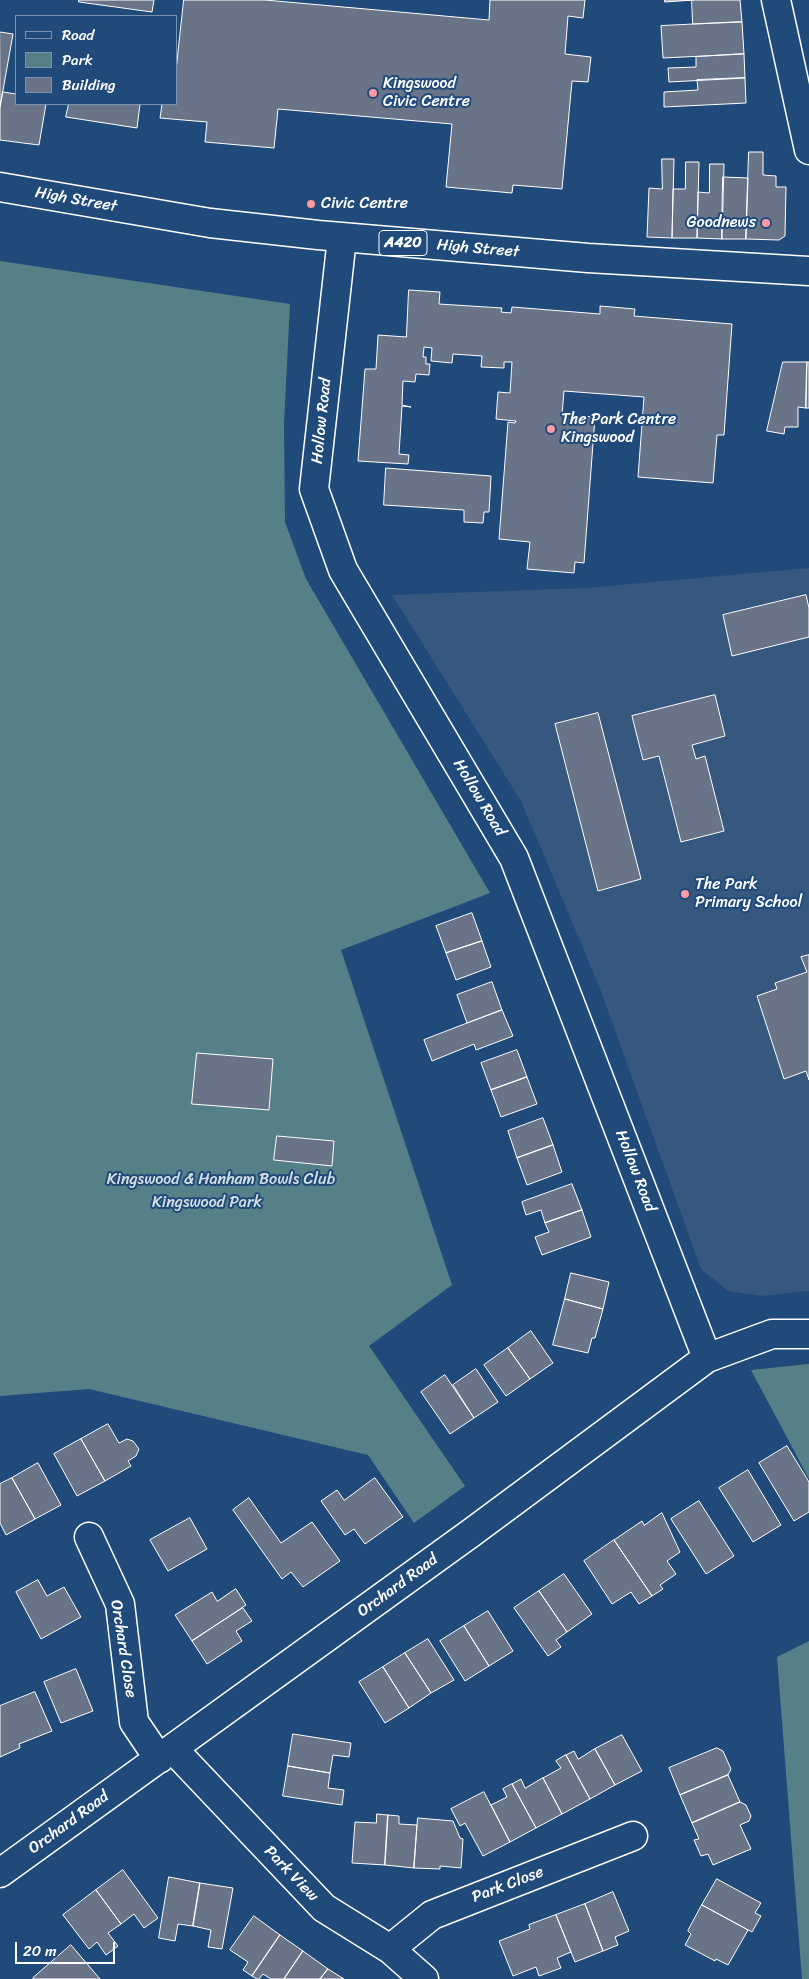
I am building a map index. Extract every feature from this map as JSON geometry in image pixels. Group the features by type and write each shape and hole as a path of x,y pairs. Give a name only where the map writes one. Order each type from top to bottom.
{"street":[{"path":"776,0 809,150"},
{"name":"High Street","path":"0,188 210,223 342,238 588,258 809,271"},
{"name":"Hollow Road","path":"342,238 314,489 343,570 514,858 707,1358"},
{"name":"Orchard Road","path":"0,1873 479,1527 707,1358 772,1334 809,1334"},
{"name":"Orchard Close","path":"89,1537 120,1604 134,1722 166,1754"},
{"name":"Park View","path":"166,1754 324,1908 390,1949 424,1979"},
{"name":"Park Close","path":"390,1949 432,1915 634,1836"}],"shaded area":[{"name":"The Park Primary School","path":"809,568 809,1291 762,1296 728,1291 701,1269 599,986 521,801 392,595 586,588"}],"green space":[{"name":"Kingswood Park","path":"0,261 290,304 284,423 285,522 306,579 490,893 341,950 452,1285 369,1346 465,1486 414,1523 368,1455 89,1389 0,1396"},
{"path":"809,1364 809,1479 751,1370"},
{"path":"809,1641 809,1979 802,1979 777,1657"}],"building":[{"path":"79,0 154,0 152,12 79,2"},
{"name":"Kingswood Civic Centre","path":"184,0 265,0 489,20 490,0 585,0 583,18 568,16 565,54 591,57 588,82 572,81 562,189 513,185 512,193 446,187 452,124 278,109 274,148 205,142 207,122 160,118 162,105 178,105 178,53"},
{"path":"665,0 694,0 665,2"},
{"path":"692,0 740,0 742,22 693,24"},
{"path":"742,22 744,54 663,58 661,26"},
{"path":"0,32 13,34 0,107"},
{"path":"744,54 745,78 669,82 668,68 696,67 696,57"},
{"path":"745,78 746,103 664,107 664,92 698,90 697,80"},
{"path":"3,92 15,94 15,105 46,105 39,145 0,140 0,107"},
{"path":"69,105 140,105 137,128 66,117"},
{"path":"749,152 763,152 763,175 776,176 776,187 786,187 785,236 779,240 746,239"},
{"path":"662,159 674,159 672,238 647,237 649,188 662,189"},
{"path":"686,162 699,162 697,238 672,238 673,189 685,189"},
{"path":"710,164 724,164 722,239 697,238 698,192 709,193"},
{"path":"723,177 748,178 746,239 722,239"},
{"name":"The Park Centre Kingswood","path":"409,290 440,292 439,304 502,308 501,312 511,313 512,307 600,314 600,306 635,309 634,316 732,324 724,435 717,435 713,483 638,477 644,397 564,391 562,415 595,417 584,563 575,562 574,573 527,569 530,542 499,539 508,422 515,423 516,421 496,419 498,392 510,393 512,362 504,362 504,368 481,367 482,356 453,354 452,363 431,361 432,348 424,347 423,357 426,357 426,364 430,364 429,375 416,374 415,382 403,381 402,405 411,407 402,406 399,454 409,455 408,464 358,461 365,369 376,369 378,335 406,337"},
{"path":"783,362 807,362 806,408 798,407 798,427 785,427 784,434 767,431"},
{"path":"807,362 809,362 809,408 806,408"},
{"path":"386,468 491,476 489,512 484,512 483,523 464,522 464,510 384,505"},
{"path":"806,595 809,608 809,637 732,656 723,615"},
{"path":"715,695 725,736 692,745 696,759 705,756 724,831 681,842 659,756 643,760 632,716"},
{"path":"598,713 641,879 598,891 555,724"},
{"path":"472,913 482,941 446,953 436,926"},
{"path":"482,941 491,967 456,980 446,953"},
{"path":"809,955 809,1080 806,1071 784,1079 757,996 777,989 775,983 807,972 801,957"},
{"path":"492,982 502,1010 467,1023 457,995"},
{"path":"502,1010 513,1036 476,1050 474,1044 432,1061 424,1040"},
{"path":"517,1050 527,1077 491,1090 481,1063"},
{"path":"197,1053 273,1059 269,1110 192,1104"},
{"path":"527,1077 537,1104 501,1117 491,1090"},
{"path":"543,1118 553,1145 517,1158 508,1131"},
{"path":"277,1136 334,1141 332,1166 274,1160"},
{"path":"553,1145 562,1172 527,1185 517,1158"},
{"path":"572,1184 582,1210 545,1223 541,1210 526,1215 522,1202"},
{"path":"582,1210 591,1237 542,1255 535,1237 549,1232 545,1223"},
{"path":"571,1273 609,1282 603,1309 565,1299"},
{"path":"565,1299 603,1309 595,1338 592,1338 588,1353 553,1345"},
{"path":"531,1331 553,1363 530,1379 508,1348"},
{"path":"508,1348 530,1379 506,1396 484,1365"},
{"path":"476,1369 498,1402 474,1418 453,1385"},
{"path":"445,1375 474,1418 450,1434 421,1392"},
{"path":"108,1424 119,1443 127,1439 133,1441 139,1449 136,1456 128,1461 131,1466 105,1481 81,1439"},
{"path":"81,1439 105,1481 77,1496 54,1454"},
{"path":"787,1446 809,1482 809,1512 794,1521 759,1463"},
{"path":"38,1463 61,1505 35,1519 12,1478"},
{"path":"748,1470 781,1525 753,1542 719,1488"},
{"path":"12,1478 35,1519 6,1535 0,1523 0,1484"},
{"path":"375,1478 403,1517 365,1544 354,1529 345,1535 321,1501 337,1490 344,1500"},
{"path":"249,1498 281,1543 312,1522 340,1561 303,1587 291,1572 282,1579 233,1510"},
{"path":"699,1501 734,1556 706,1574 671,1519"},
{"path":"662,1513 680,1552 667,1561 676,1574 660,1585 663,1589 652,1596 614,1540 642,1521 644,1525"},
{"path":"190,1518 207,1549 168,1571 150,1540"},
{"path":"614,1540 652,1596 639,1604 631,1592 612,1604 584,1561"},
{"path":"564,1574 592,1614 567,1632 539,1591"},
{"path":"38,1580 47,1596 64,1587 81,1617 41,1639 16,1592"},
{"path":"236,1589 246,1605 192,1641 175,1615 212,1592 217,1601"},
{"path":"539,1591 567,1632 556,1640 561,1647 548,1656 514,1608"},
{"path":"243,1608 252,1621 236,1631 242,1641 207,1664 192,1641"},
{"path":"488,1611 513,1651 489,1666 464,1626"},
{"path":"464,1626 489,1666 465,1681 440,1641"},
{"path":"428,1639 454,1680 431,1693 405,1653"},
{"path":"405,1653 431,1693 409,1708 383,1667"},
{"path":"383,1667 409,1708 385,1723 359,1682"},
{"path":"76,1669 93,1711 61,1723 44,1682"},
{"path":"35,1692 52,1731 19,1744 20,1748 0,1757 0,1706"},
{"path":"293,1734 351,1743 349,1757 333,1755 330,1773 288,1766"},
{"path":"622,1735 642,1771 615,1785 595,1749"},
{"path":"717,1748 723,1751 731,1769 728,1775 680,1795 669,1768"},
{"path":"595,1749 615,1785 590,1799 566,1755 574,1751 578,1759"},
{"path":"566,1755 590,1799 562,1814 543,1778 561,1768 556,1761"},
{"path":"288,1766 330,1773 328,1788 344,1790 342,1805 283,1796"},
{"path":"728,1775 740,1802 692,1823 680,1795"},
{"path":"543,1778 562,1814 536,1828 512,1784 521,1779 525,1788"},
{"path":"512,1784 536,1828 510,1842 491,1805 507,1797 503,1789"},
{"path":"484,1792 510,1842 483,1856 465,1823 460,1826 451,1809"},
{"path":"740,1802 746,1805 751,1816 749,1821 740,1825 751,1849 713,1865 708,1854 701,1856 694,1840 699,1839 692,1823"},
{"path":"377,1814 388,1815 385,1865 352,1863 355,1822 376,1823"},
{"path":"388,1815 399,1816 399,1824 417,1825 414,1868 385,1865"},
{"path":"418,1818 453,1821 460,1838 463,1839 461,1868 440,1866 440,1869 414,1868"},
{"path":"123,1870 158,1918 144,1928 134,1914 121,1924 96,1890"},
{"path":"169,1877 200,1883 193,1926 178,1924 175,1941 159,1938"},
{"path":"717,1879 761,1903 755,1913 761,1916 752,1932 702,1905"},
{"path":"200,1883 233,1888 222,1949 208,1947 211,1930 193,1926"},
{"path":"96,1890 121,1924 108,1933 118,1946 106,1955 97,1942 89,1949 63,1915"},
{"path":"613,1892 629,1931 615,1937 618,1945 603,1951 585,1904"},
{"path":"585,1904 603,1951 575,1962 556,1915"},
{"path":"702,1905 748,1930 728,1965 716,1959 715,1961 685,1945 691,1934 688,1931"},
{"path":"556,1915 571,1952 557,1958 561,1968 539,1976 536,1967 513,1976 499,1941 530,1929 529,1925"},
{"path":"254,1916 280,1935 252,1976 243,1970 248,1962 230,1950"},
{"path":"280,1935 303,1951 284,1979 271,1979 263,1974 259,1979 252,1976"},
{"path":"71,1945 100,1979 33,1979 33,1978"},
{"path":"303,1951 328,1969 320,1979 284,1979"},
{"path":"328,1969 344,1979 320,1979"}],"place":[{"name":"Kingswood Civic Centre","path":"373,93"},
{"name":"Civic Centre","path":"311,204"},
{"name":"Goodnews","path":"766,223"},
{"name":"The Park Centre Kingswood","path":"551,429"},
{"name":"The Park Primary School","path":"685,894"}],"park label":[{"name":"Kingswood & Hanham Bowls Club","path":"221,1180"}]}
